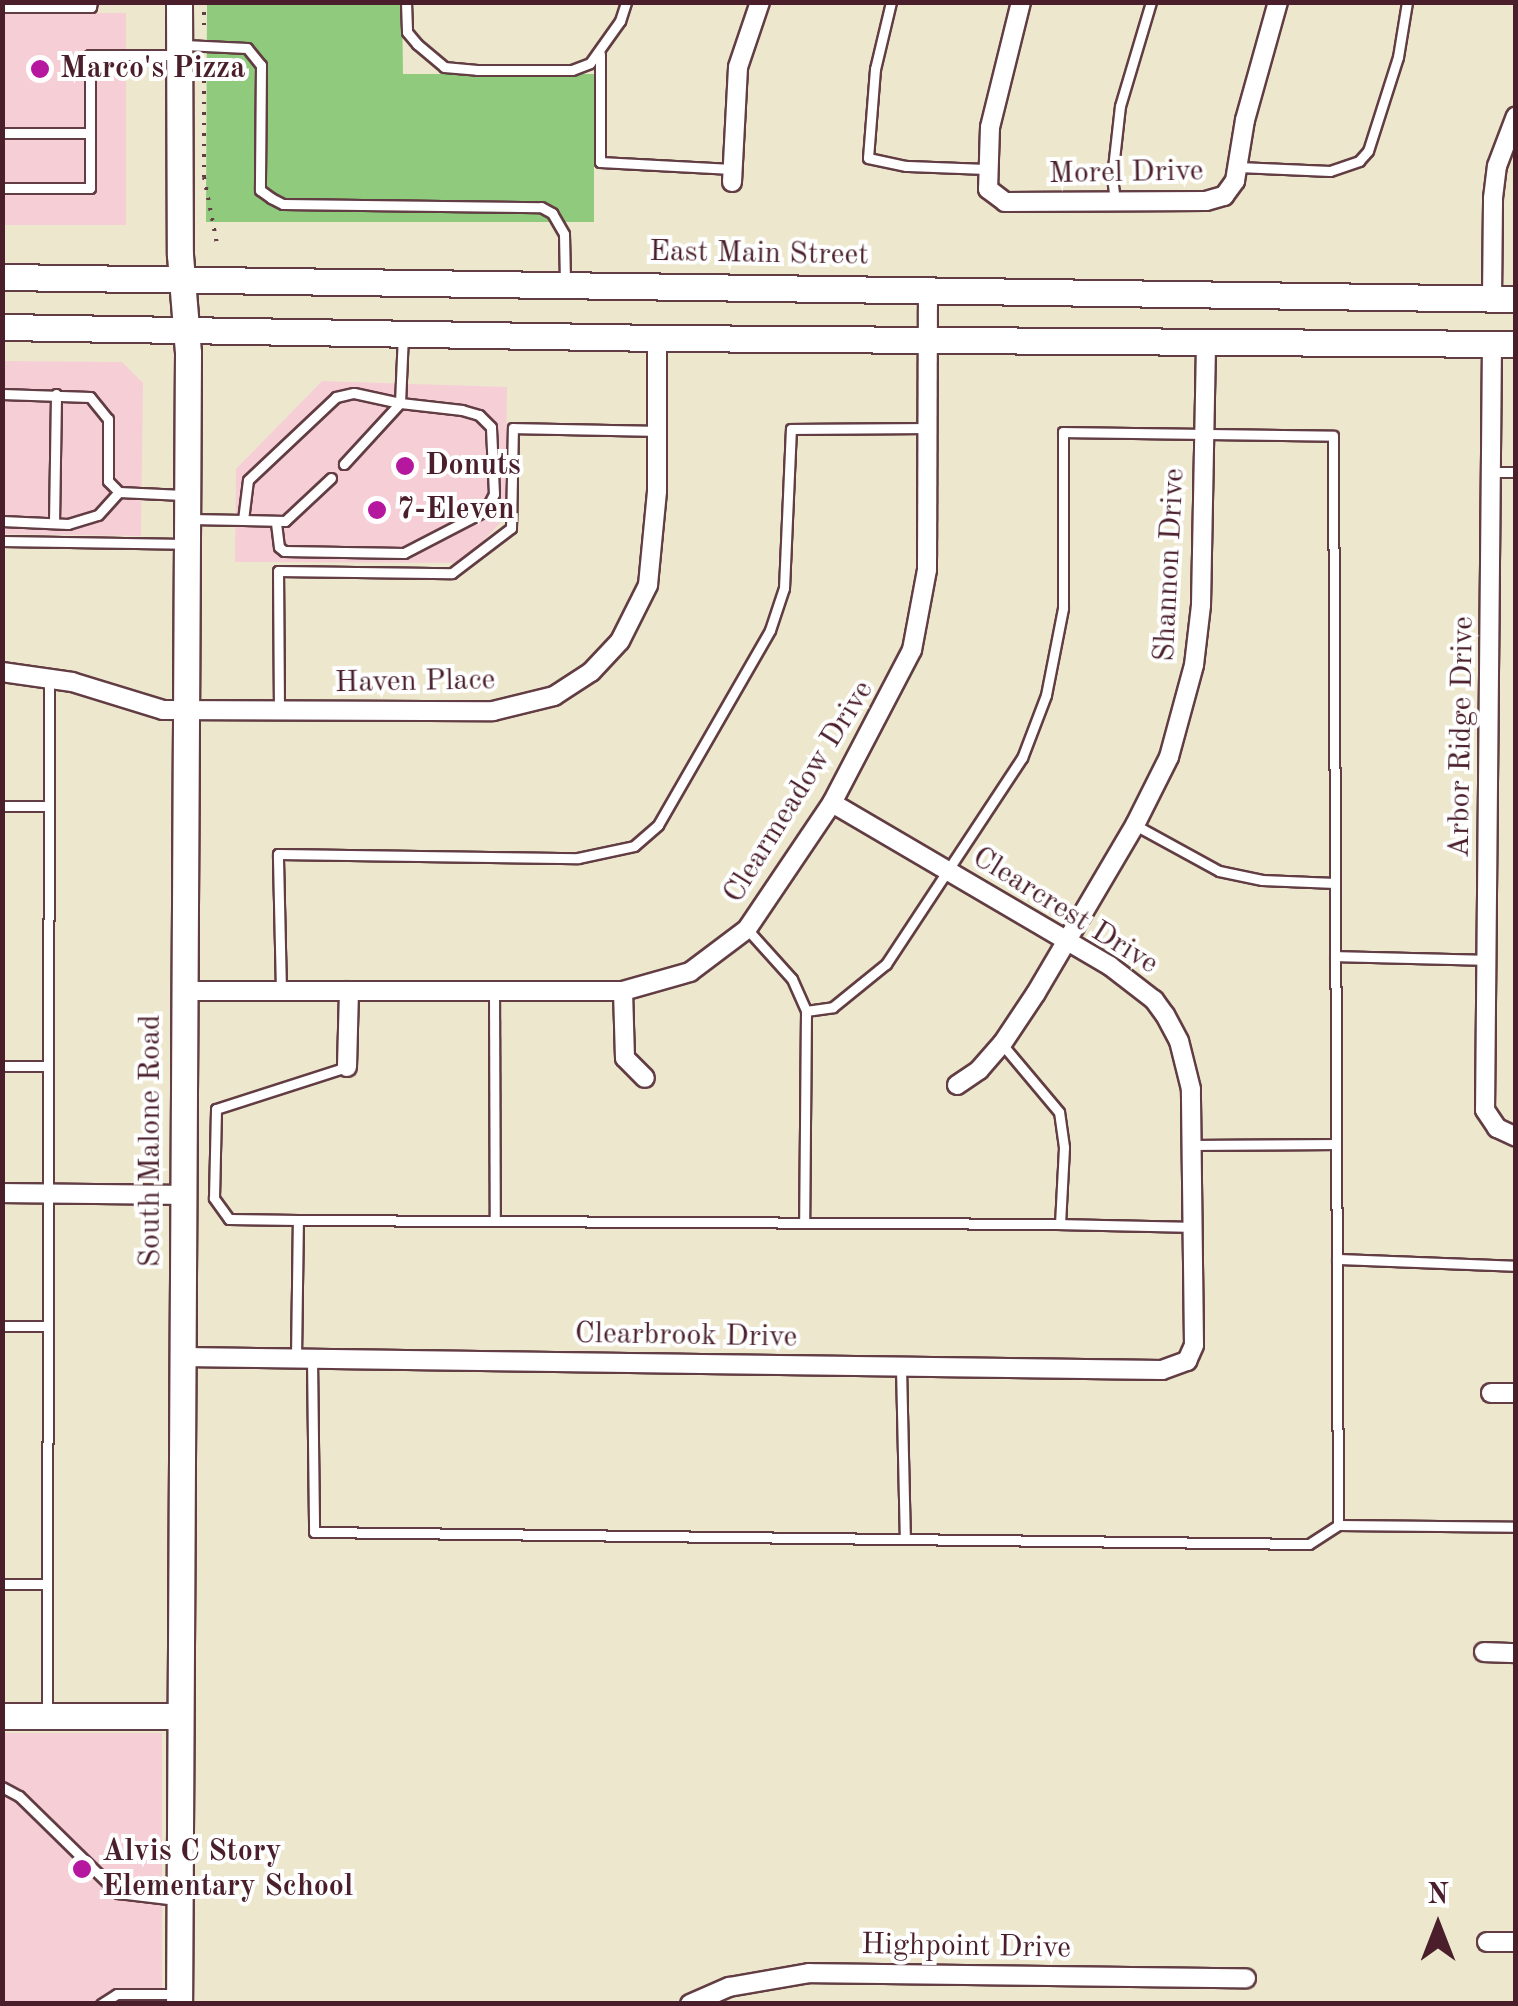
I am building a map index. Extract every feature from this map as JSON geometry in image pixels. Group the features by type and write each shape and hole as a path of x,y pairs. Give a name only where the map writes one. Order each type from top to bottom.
{"main road":[{"name":"South Malone Road","path":"178,2 187,48 182,280 187,519 179,1999"},
{"name":"East Main Street","path":"2,277 1504,299"},
{"path":"2,327 657,338 1504,344 1504,299"},
{"path":"2,1716 180,1716"}],"street":[{"path":"732,175 738,67 760,2"},
{"path":"988,168 993,104 1020,2"},
{"name":"Morel Drive","path":"988,168 988,188 1006,202 1216,200 1231,190 1245,120 1278,2"},
{"path":"1504,299 1493,198 1516,116"},
{"name":"Clearmeadow Drive","path":"185,991 623,991 690,972 746,929 832,803 897,686 922,615 927,570 928,288"},
{"name":"Haven Place","path":"2,672 49,676 158,710 493,711 544,700 580,680 620,641 648,585 655,538 657,338"},
{"name":"Shannon Drive","path":"957,1085 979,1070 1002,1044 1069,942 1169,757 1194,665 1201,605 1206,342"},
{"name":"Arbor Ridge Drive","path":"1504,344 1492,472 1485,1110 1497,1128 1516,1136"},
{"name":"Clearcrest Drive","path":"832,803 1110,966 1154,1000 1165,1015 1179,1041 1191,1090 1194,1345 1187,1362"},
{"path":"347,1067 349,991"},
{"path":"623,991 625,1058 644,1078"},
{"path":"2,1193 184,1195"},
{"name":"Clearbrook Drive","path":"182,1357 1171,1370 1187,1362"},
{"path":"1490,1393 1516,1393"},
{"path":"1484,1652 1516,1653"},
{"path":"1487,1942 1516,1942"},
{"name":"Highpoint Drive","path":"690,2004 754,1981 809,1973 1246,1978"}],"lane":[{"path":"2,8 91,7 92,2"},
{"path":"406,2 407,32 444,67 572,70 600,54"},
{"path":"626,2 600,54 600,162 732,175"},
{"path":"891,2 875,69 868,158 906,166 988,168"},
{"path":"1115,200 1112,177 1120,106 1151,2"},
{"path":"1238,167 1330,172 1360,161 1368,152 1398,57 1407,2"},
{"path":"2,188 90,188 90,54 247,48 261,65 260,190 270,198 282,204 540,207 552,213 564,234 565,284"},
{"path":"2,133 90,133"},
{"path":"344,464 400,402 402,333"},
{"path":"244,520 248,480 336,396 354,393 479,415 487,420 493,436 490,505 435,540 404,553 302,553 279,547 276,523"},
{"path":"2,394 90,397 108,419 108,482 119,492 187,519"},
{"path":"54,523 56,394"},
{"path":"279,711 278,571 452,573 511,528 512,428 658,431"},
{"path":"281,991 278,854 578,858 634,846 658,825 770,630 784,588 791,429 927,428"},
{"path":"806,1010 833,1008 886,964 1022,758 1046,695 1063,608 1063,432 1333,436 1338,1524"},
{"path":"1492,472 1516,472"},
{"path":"2,541 187,519 276,523 285,521 331,478"},
{"path":"2,521 54,523 98,515 119,492"},
{"path":"47,1716 49,676"},
{"path":"2,806 48,806"},
{"path":"1135,825 1219,871 1262,880 1335,883"},
{"path":"746,929 792,978 806,1010 804,1222"},
{"path":"1336,956 1487,960"},
{"path":"494,991 495,1221"},
{"path":"1002,1044 1059,1112 1064,1147 1060,1224"},
{"path":"2,1066 48,1066"},
{"path":"347,1067 216,1109 214,1198 229,1219 1193,1227"},
{"path":"1193,1145 1336,1144"},
{"path":"298,1220 314,1532 1309,1544 1338,1524 1516,1526"},
{"path":"1337,1259 1516,1266"},
{"path":"2,1326 47,1326"},
{"path":"901,1366 905,1539"},
{"path":"2,1584 47,1584"},
{"path":"2,1786 19,1796 118,1894 180,1900"},
{"path":"101,2004 116,1994 179,1999"}],"path":[{"path":"204,2 187,48 218,249"}],"shaded area":[{"path":"3,13 126,13 126,225 3,225"},
{"path":"3,361 122,362 143,383 141,536 3,534"},
{"path":"322,381 507,387 506,517 462,563 235,562 236,469"},
{"name":"Alvis C Story Elementary School","path":"3,1733 162,1733 162,2004 3,2004"}],"green space":[{"path":"207,3 402,3 403,74 594,74 594,222 206,222"}],"place":[{"name":"Marco's Pizza","path":"40,69"},
{"name":"Donuts","path":"405,466"},
{"name":"7-Eleven","path":"377,510"},
{"name":"Alvis C Story Elementary School","path":"82,1869"}]}
